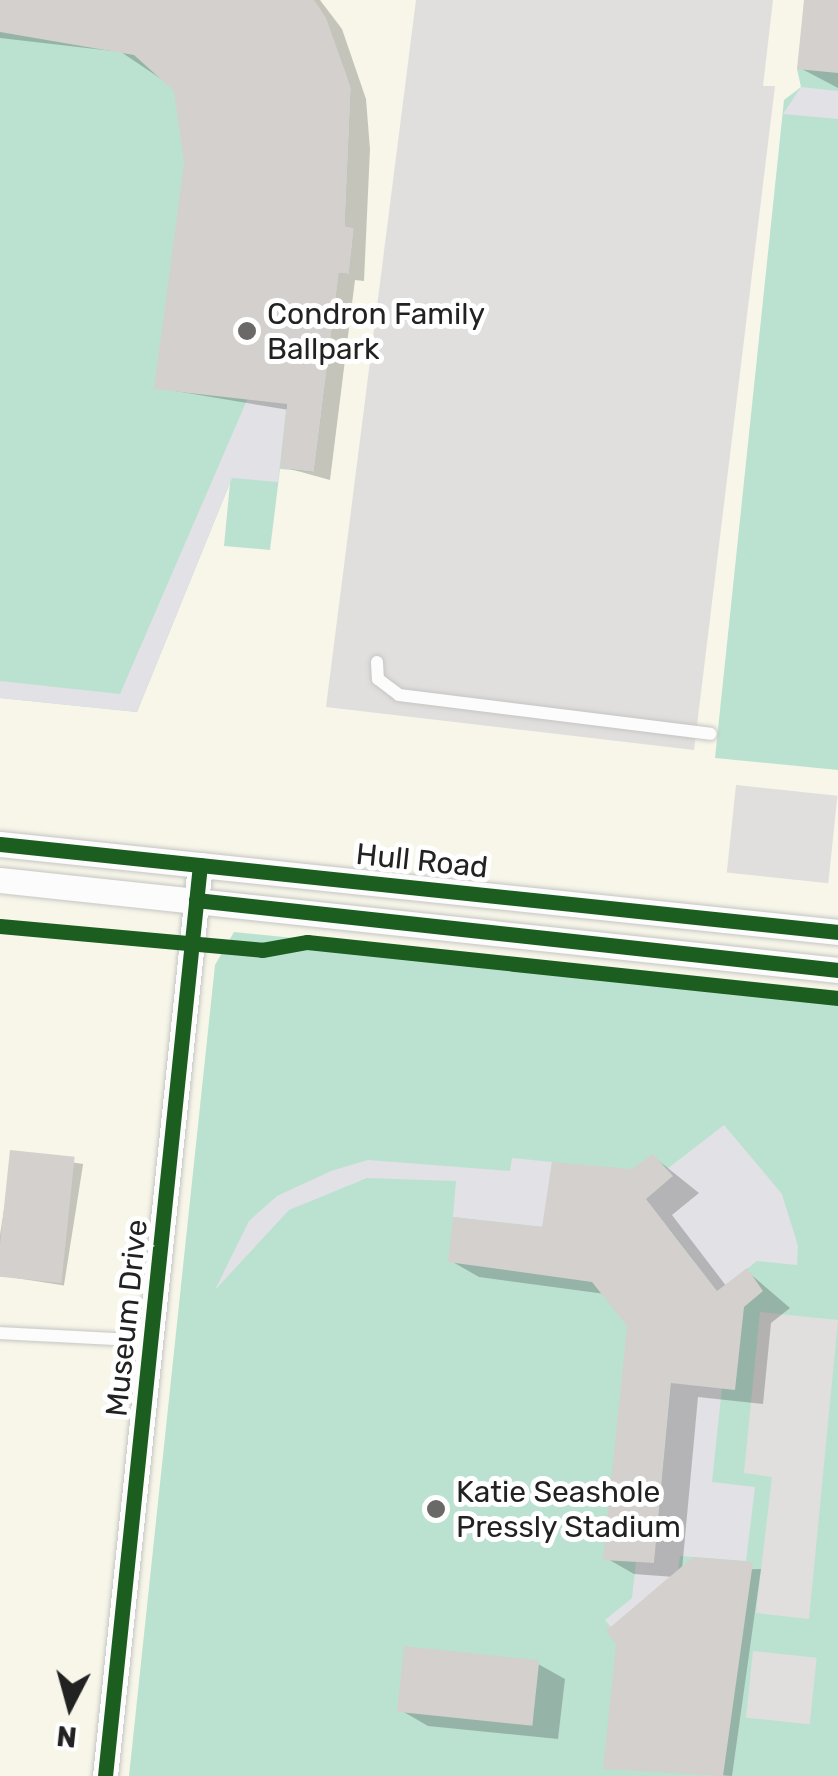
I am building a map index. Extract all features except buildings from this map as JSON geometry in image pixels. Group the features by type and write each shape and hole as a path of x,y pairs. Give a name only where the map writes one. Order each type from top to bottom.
{"street":[{"name":"Hull Road","path":"0,844 838,932"},
{"name":"Museum Drive","path":"105,1776 200,866"},
{"path":"0,880 838,970"}],"lane":[{"path":"377,662 378,679 399,695 711,734"},
{"path":"0,1334 152,1341"}],"shaded area":[{"path":"0,0 838,0 838,1776 0,1776"},
{"path":"416,0 773,0 763,86 775,86 694,750 326,707"},
{"path":"801,87 838,91 838,119 783,114"},
{"path":"301,275 278,482 232,478 137,712 0,698 0,681 120,694"},
{"path":"736,785 837,796 828,883 727,873"},
{"path":"724,1125 782,1194 798,1246 797,1265 757,1261 715,1294 722,1388 712,1482 755,1487 746,1561 680,1556 678,1570 611,1627 605,1620 632,1598 636,1562 654,1563 674,1356 695,1262 669,1228 571,1230 453,1217 456,1181 367,1178 289,1210 215,1290 249,1221 277,1196 331,1171 368,1160 510,1171 512,1158 552,1162 548,1192 642,1202 672,1177 667,1169"},
{"path":"760,1312 838,1320 809,1619 756,1613 772,1477 744,1473"},
{"path":"753,1651 817,1658 810,1724 746,1718"}],"green space":[{"path":"0,0 314,0 351,88 345,226 354,228 349,274 339,273 314,472 280,469 270,550 224,546 230,483 137,712 0,698"},
{"path":"838,0 838,770 715,758 784,100 801,87 797,69"},
{"path":"234,932 838,993 838,1776 129,1776 215,965"}],"cycle path":[{"path":"0,844 838,932"},
{"path":"105,1776 200,865"},
{"path":"196,900 838,970"},
{"path":"0,926 262,950 307,942 838,998"}],"place":[{"name":"Condron Family Ballpark","path":"247,331"},
{"name":"Katie Seashole Pressly Stadium","path":"436,1509"}]}
